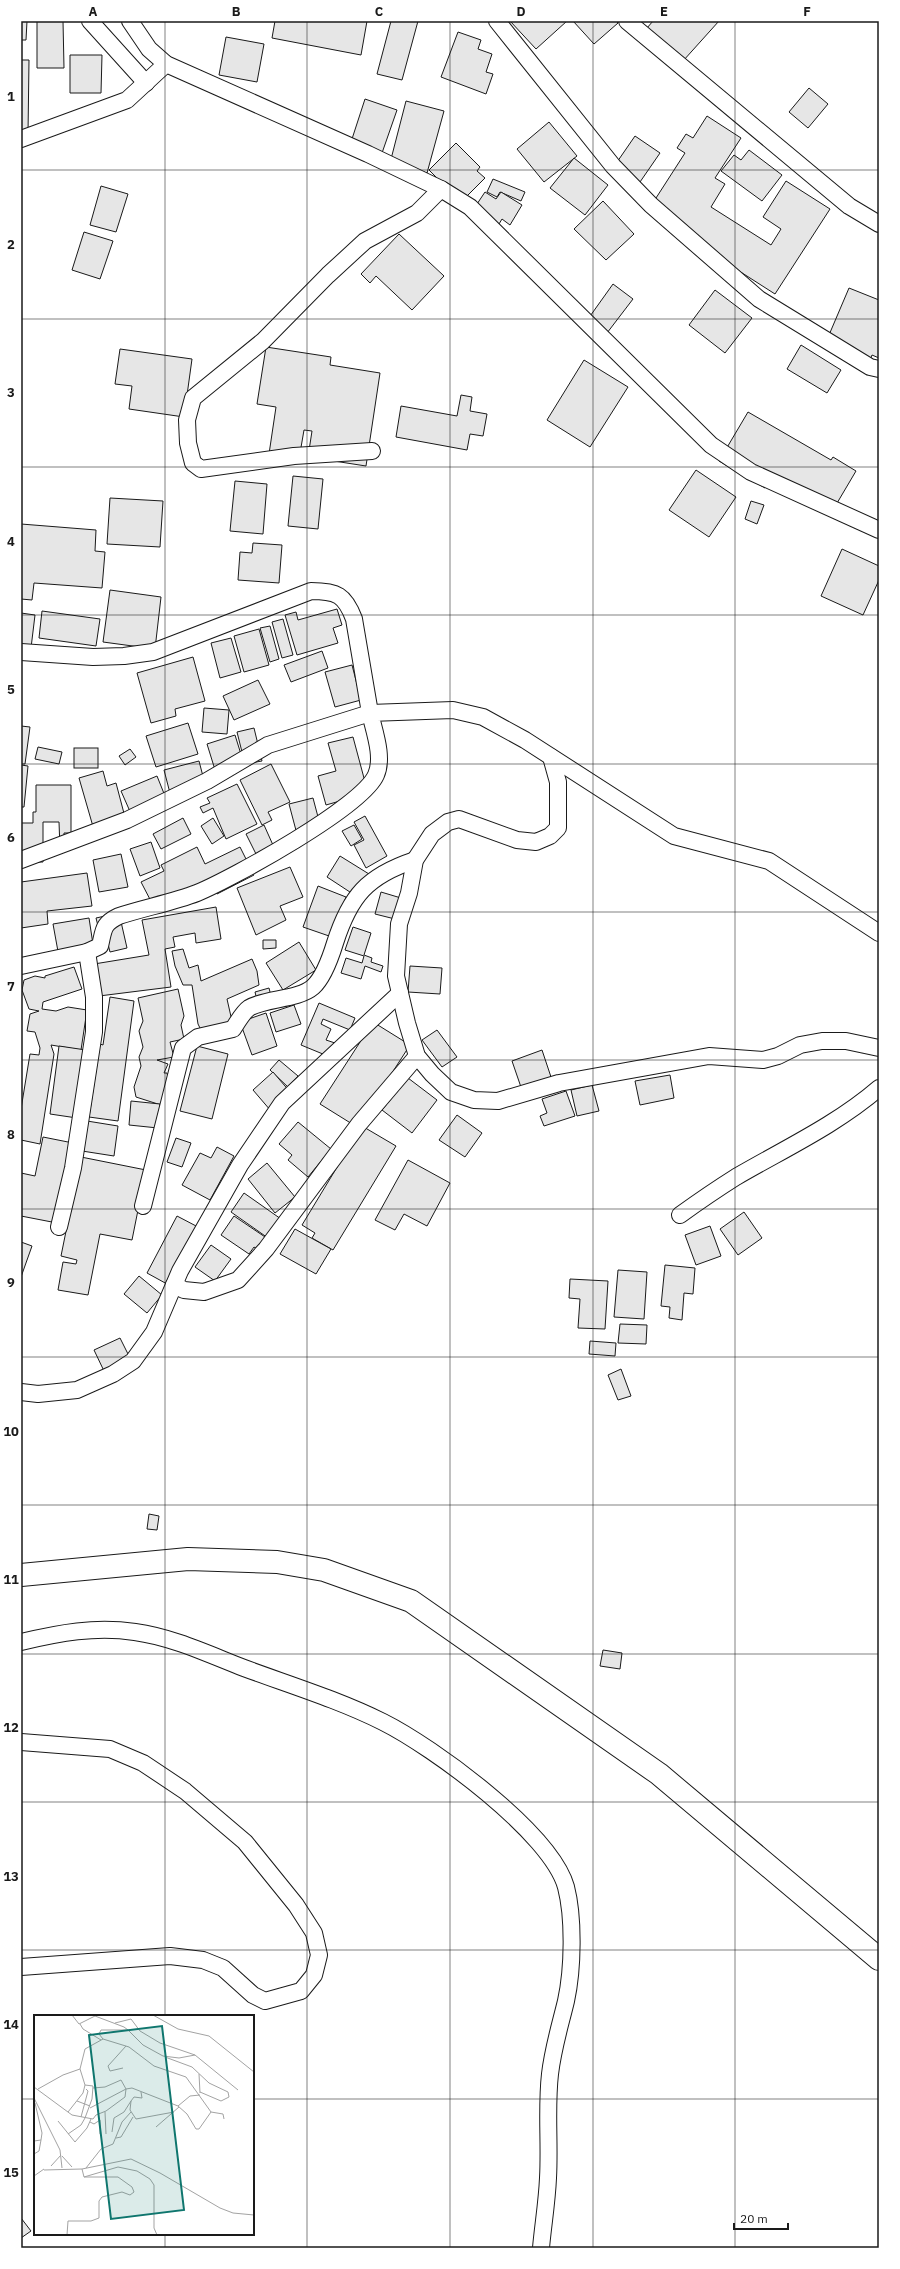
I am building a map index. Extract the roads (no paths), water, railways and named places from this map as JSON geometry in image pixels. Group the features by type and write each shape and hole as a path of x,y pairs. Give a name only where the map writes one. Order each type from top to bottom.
{"main road":[{"path":"21,1575 188,1559 270,1562 324,1570 411,1601 659,1774 879,1959"}],"street":[{"path":"90,21 146,83"},
{"path":"130,21 149,49 166,64 368,154 441,189 470,207 711,445 751,472 879,530"},
{"path":"497,21 613,166 650,206 758,299 876,370"},
{"path":"627,21 849,206 879,224"},
{"path":"21,139 117,105 127,100 166,64"},
{"path":"372,451 294,456 201,469 193,463 190,453 187,420 189,407 199,391 263,341 328,275 365,241 417,213 441,189"},
{"path":"21,652 93,657 124,656 153,652 311,591 332,592 342,597 349,606 354,619 379,763 376,775 370,786 354,801 273,853 197,893 118,916 108,921 104,928 100,946 87,952 21,966"},
{"path":"21,860 127,820 207,781 268,744 370,713 452,710 482,717 551,757 674,836 769,861 879,933"},
{"path":"551,757 558,782 558,828 550,836 536,842 517,840 459,819 448,822 432,834 415,860 409,893 400,924 396,976 417,1056 432,1074 451,1092 474,1100 498,1101 559,1083 709,1056 763,1060 778,1056 800,1045 822,1041 846,1041 879,1048"},
{"path":"143,1206 184,1048 198,1037 233,1029 249,1008 289,997 313,987 330,960 341,924 355,898 371,881 392,868 415,860"},
{"path":"59,1227 74,1168 94,1032 94,997 87,952"},
{"path":"21,1392 38,1394 77,1390 113,1374 133,1361 154,1332 180,1271 240,1165 282,1103 400,993"},
{"path":"174,1285 184,1290 204,1292 238,1280 266,1249 359,1124 417,1056"},
{"path":"680,1214 735,1178 798,1143 864,1102 879,1088"},
{"path":"21,1642 78,1630 141,1633 166,1639 320,1696 383,1722 440,1758 483,1791 530,1831 555,1863 566,1886 571,1919 566,1998 554,2044 550,2076 547,2113 549,2138 548,2180 541,2248"},
{"path":"21,1742 110,1749 143,1764 185,1791 245,1842 296,1905 314,1933 319,1955 314,1975 301,1991 265,2001 253,1995 223,1968 203,1960 170,1956 21,1967"}]}
